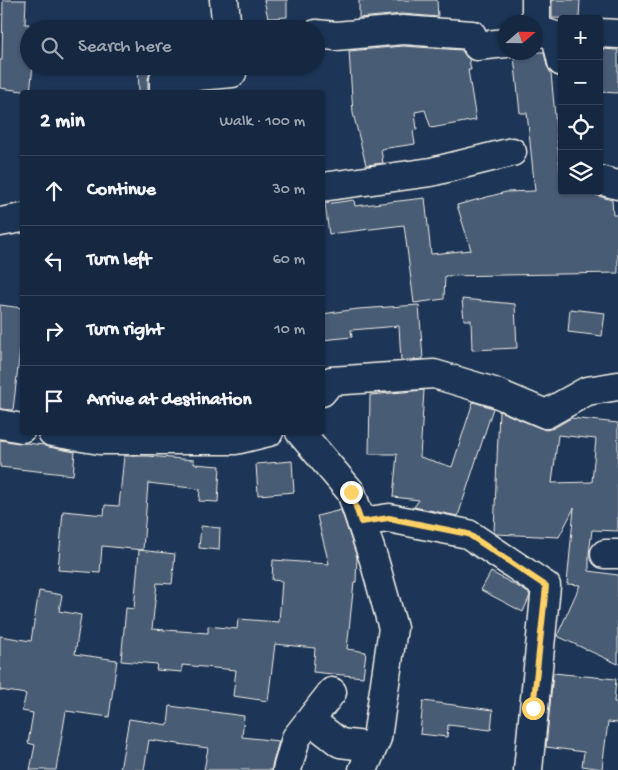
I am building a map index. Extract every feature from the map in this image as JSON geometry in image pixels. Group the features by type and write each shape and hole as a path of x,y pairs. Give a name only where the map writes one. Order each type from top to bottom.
{"lane":[{"path":"224,0 226,20"},
{"path":"536,0 547,33 561,60"},
{"path":"325,35 336,36 403,30 472,35 478,46 498,44"},
{"path":"603,33 618,34"},
{"path":"164,90 164,79 233,77"},
{"path":"325,187 431,172 512,152"},
{"path":"603,181 618,185"},
{"path":"0,222 20,218"},
{"path":"325,388 331,381 434,374 494,392 546,414 587,391 618,386"},
{"path":"0,424 20,428"},
{"path":"70,435 100,440 236,440 257,435"},
{"path":"303,435 351,492 374,560 393,628 377,738 368,759 340,744 310,720"},
{"path":"361,522 389,518 468,534 546,586 528,770"},
{"path":"286,770 296,738 332,692"}],"building":[{"path":"3,0 26,0 25,20 20,20 20,75 32,75 30,90 0,88 0,60 2,60"},
{"path":"264,0 287,0 287,17 268,18"},
{"path":"359,0 437,0 438,17 402,14 359,18"},
{"path":"552,0 580,0 579,15 558,15 558,18 552,18"},
{"path":"403,46 462,50 469,59 471,70 468,70 476,120 431,128 425,110 415,112 417,130 413,131 415,144 381,149 383,163 366,165 353,113 349,51"},
{"path":"603,49 618,50 618,93 603,92"},
{"path":"544,52 547,66 551,73 558,148 558,195 595,195 612,200 613,215 618,215 618,273 445,276 444,299 414,303 404,225 329,234 325,204 354,200 355,206 425,198 431,254 471,250 457,205 506,192 535,191 527,113 520,113 514,60 543,60"},
{"path":"138,75 149,75 148,90 139,90"},
{"path":"462,299 515,304 517,348 472,350 471,320 464,320"},
{"path":"0,305 20,308 20,350 13,410 0,409"},
{"path":"419,305 423,359 401,361 399,326 351,330 352,337 325,340 325,314 358,309"},
{"path":"570,309 605,313 602,336 568,332"},
{"path":"424,390 420,457 452,467 473,402 493,408 458,516 414,507 419,500 393,497 397,454 369,454 370,395"},
{"path":"499,411 546,430 554,428 571,418 618,423 618,531 592,530 589,571 618,575 618,664 557,636 580,585 567,584 574,508 559,537 496,534 494,532","holes":["558,435 596,439 592,482 552,483"]},
{"path":"0,440 44,445 75,452 73,475 0,467"},
{"path":"124,456 194,460 194,464 220,466 218,502 199,501 200,489 148,483 143,550 102,546 100,573 58,570 63,511 104,515 105,505 119,506"},
{"path":"292,461 294,492 258,495 256,464"},
{"path":"341,510 357,557 356,582 354,582 347,649 366,652 363,677 313,672 315,648 275,644 268,701 233,696 236,670 182,665 182,672 156,670 157,664 121,661 126,608 134,609 139,550 175,554 172,584 157,583 152,629 208,633 208,626 237,629 238,619 279,622 282,581 272,580 273,560 329,564 317,516"},
{"path":"201,526 220,528 219,550 199,548"},
{"path":"491,572 530,594 523,612 481,590"},
{"path":"39,591 62,595 59,611 81,615 75,654 117,660 109,717 66,711 56,770 30,770 35,745 28,743 33,713 22,711 26,694 0,690 0,636 31,641"},
{"path":"553,673 616,679 614,702 618,702 618,723 608,722 602,769 582,766 584,752 546,747"},
{"path":"423,701 493,710 491,730 448,725 447,737 420,734"},
{"path":"170,706 244,716 242,737 279,741 272,770 204,770 208,748 149,740 144,770 120,770 129,719 168,725"}],"route":[{"path":"351,492 361,522 389,518 468,534 546,586 533,708"}]}
